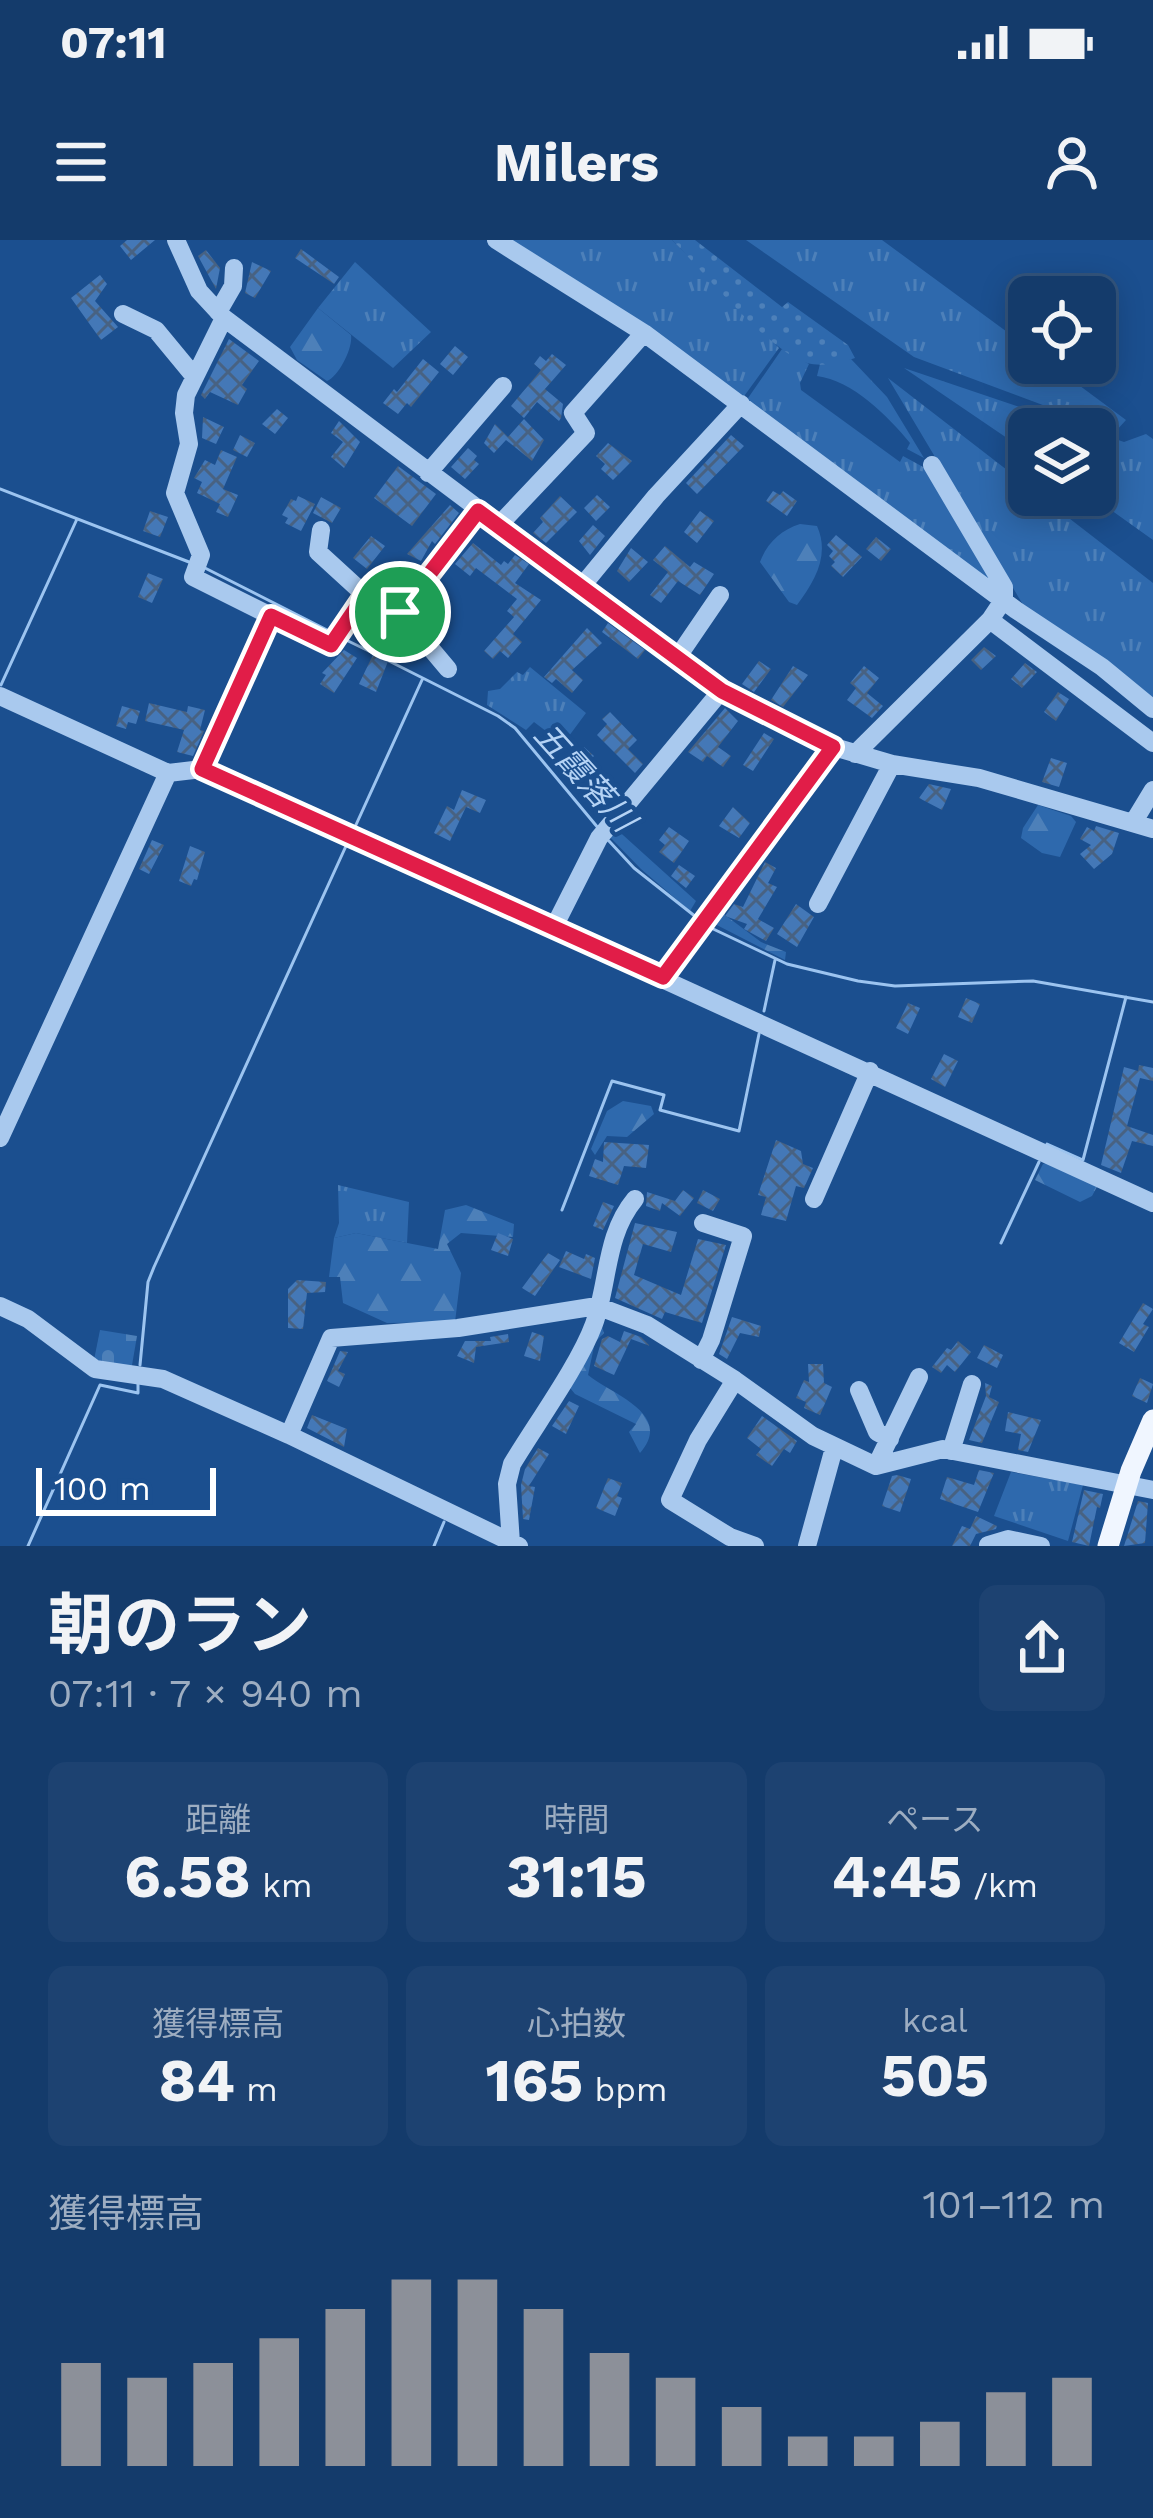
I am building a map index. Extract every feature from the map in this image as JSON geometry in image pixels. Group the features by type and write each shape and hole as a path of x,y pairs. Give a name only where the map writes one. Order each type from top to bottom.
{"main road":[{"path":"1108,1546 1153,1420"}],"street":[{"path":"176,240 199,291 221,315 722,691 833,747 892,764 979,778 1153,829"},
{"path":"496,240 644,333 1153,709"},
{"path":"234,268 232,286 194,376 184,413 187,457 175,493 197,565 193,577 331,645 365,595"},
{"path":"123,314 156,330 194,376"},
{"path":"498,526 586,434 572,413 644,333"},
{"path":"428,473 503,386"},
{"path":"581,586 741,404"},
{"path":"855,754 991,620 1004,599 1004,587 932,465"},
{"path":"400,612 478,511"},
{"path":"321,530 318,552 365,595 400,612 448,669"},
{"path":"677,658 721,595"},
{"path":"202,769 271,616"},
{"path":"991,620 1153,742"},
{"path":"553,929 602,834 722,691"},
{"path":"0,696 168,773 202,769 1153,1203"},
{"path":"663,977 833,747"},
{"path":"818,904 892,764"},
{"path":"0,1138 168,773"},
{"path":"1133,824 1153,790"},
{"path":"814,1199 870,1071"},
{"path":"515,1544 507,1484 512,1464 593,1324 622,1214 635,1199"},
{"path":"701,1360 743,1235 703,1223"},
{"path":"0,1306 28,1319 95,1369 163,1379 515,1544"},
{"path":"289,1435 332,1338 458,1328 597,1306 647,1325 834,1448 876,1466 922,1451 951,1451 1153,1490"},
{"path":"876,1466 919,1377"},
{"path":"735,1380 698,1440 670,1500 730,1537 755,1546"},
{"path":"951,1451 972,1384"},
{"path":"859,1390 877,1432 890,1439"},
{"path":"807,1546 834,1448"},
{"path":"988,1545 1008,1539 1041,1546"}],"green space":[{"path":"508,240 672,240 779,348 742,399"},
{"path":"672,240 695,240 782,307 788,302 848,345 855,358 819,365 791,356 755,327"},
{"path":"746,240 882,240 1008,333 1008,384 1077,384 1110,408 1051,408 914,357"},
{"path":"355,262 431,332 393,368 318,308"},
{"path":"318,308 351,335 344,361 327,381 297,360 290,347"},
{"path":"782,349 809,364 801,390 900,462 903,456 925,468 1000,588 746,401"},
{"path":"851,359 887,397 924,458 907,449 910,443 869,401 843,384 817,376 820,364"},
{"path":"904,368 1023,408 1008,408 1008,439"},
{"path":"888,378 1008,471 1008,516 1066,516 1153,583 1153,701 1025,608"},
{"path":"1116,413 1126,420 1116,431"},
{"path":"1146,434 1153,439 1153,540 1116,514 1116,439 1124,442"},
{"path":"800,524 817,526 822,547 815,577 797,605 789,602 760,562 776,538"},
{"path":"530,667 586,713 563,744 534,722 526,730 487,705 488,691 500,689 517,672 523,675"},
{"path":"1038,805 1076,822 1060,857 1042,853 1021,838"},
{"path":"613,826 696,901 690,911 607,834"},
{"path":"750,866 757,869 725,915 761,942 786,952 785,960 709,921"},
{"path":"623,1101 651,1106 654,1114 627,1137 607,1136 595,1155 591,1149 607,1111"},
{"path":"1050,1162 1098,1185 1092,1196 1080,1202 1035,1180 1043,1164"},
{"path":"338,1185 409,1202 407,1243 356,1233 334,1238 339,1223"},
{"path":"466,1205 514,1224 513,1237 461,1233 447,1244 461,1273 455,1322 387,1323 343,1303 340,1277 329,1277 334,1238 356,1233 438,1249 445,1210"},
{"path":"602,1327 588,1375 645,1416 649,1439 640,1453 629,1432 636,1424 575,1394 566,1383"},
{"path":"100,1330 137,1336 131,1371 94,1360"},
{"path":"1011,1472 1083,1485 1068,1541 994,1516"}],"building":[{"path":"127,240 155,240 131,260 120,246"},
{"path":"301,249 339,277 334,284 295,258"},
{"path":"206,250 220,268 216,289 198,256"},
{"path":"252,262 271,271 255,298 245,293"},
{"path":"100,275 107,284 95,301 118,327 101,340 71,298"},
{"path":"229,339 259,361 242,385 247,389 238,405 210,392 205,399 201,395"},
{"path":"455,346 468,357 453,375 440,364"},
{"path":"552,354 566,365 545,389 563,404 561,418 559,421 537,402 524,418 511,406 541,370 534,364 540,356 546,361"},
{"path":"423,359 439,372 411,407 407,403 398,414 383,403"},
{"path":"277,409 288,418 275,434 262,424"},
{"path":"203,417 224,427 216,444 202,438"},
{"path":"524,419 544,440 532,461 506,440 494,453 484,443 495,424 508,437"},
{"path":"339,421 360,442 344,468 331,457 343,442 331,433"},
{"path":"240,435 255,443 247,457 233,450"},
{"path":"731,435 744,446 697,494 686,483"},
{"path":"608,443 632,461 613,480 596,456"},
{"path":"468,448 479,464 465,479 451,467"},
{"path":"221,450 237,457 223,489 238,495 228,517 216,512 220,504 197,493 202,482 194,478 205,460 215,465"},
{"path":"398,466 436,494 412,526 374,498"},
{"path":"773,491 780,495 783,491 797,501 787,516 766,501"},
{"path":"597,495 610,507 596,521 584,508"},
{"path":"298,496 315,504 301,531 285,523 288,518 282,515"},
{"path":"560,496 577,512 546,543 533,533"},
{"path":"321,497 341,508 332,523 313,513"},
{"path":"450,505 459,513 435,544 432,541 421,561 407,554"},
{"path":"150,511 168,517 160,537 143,531"},
{"path":"700,511 714,521 697,543 684,532"},
{"path":"593,525 605,536 590,555 579,541"},
{"path":"836,535 862,557 843,577 831,566 833,551 827,545"},
{"path":"371,536 385,546 367,569 353,558"},
{"path":"876,537 891,549 881,561 866,549"},
{"path":"473,543 501,565 515,555 529,564 515,583 541,600 513,634 522,642 508,658 500,651 493,659 484,651 514,617 507,611 517,599 476,568 470,576 455,564"},
{"path":"665,546 690,567 694,562 714,574 700,595 678,581 661,603 650,595 668,572 653,560"},
{"path":"631,548 648,562 629,582 617,571"},
{"path":"148,573 163,579 152,603 138,597"},
{"path":"427,599 443,616 431,628 417,612"},
{"path":"369,613 382,622 367,642 355,635"},
{"path":"608,623 645,650 638,659 602,632"},
{"path":"587,628 602,643 572,670 583,680 572,693 556,679 552,683 544,677"},
{"path":"380,640 394,646 376,692 359,684"},
{"path":"984,647 996,656 981,670 971,660"},
{"path":"344,650 357,658 334,693 320,684 326,675 322,673"},
{"path":"759,661 771,669 754,692 742,684"},
{"path":"1025,663 1037,672 1022,688 1011,679"},
{"path":"793,666 808,675 783,707 771,700"},
{"path":"864,666 879,678 867,693 883,706 872,718 847,700 856,688 850,683"},
{"path":"1058,692 1069,699 1056,721 1044,712"},
{"path":"149,703 187,712 188,706 205,710 200,730 204,731 193,756 177,752 184,730 145,721"},
{"path":"122,706 140,711 136,724 128,722 126,729 116,726"},
{"path":"725,708 738,721 718,747 731,756 723,767 707,756 703,762 688,752"},
{"path":"610,712 637,740 628,749 643,764 635,773 597,735"},
{"path":"764,733 774,739 753,771 743,765"},
{"path":"584,747 594,756 578,774 571,762"},
{"path":"1051,758 1067,763 1059,787 1042,782"},
{"path":"929,784 951,789 942,810 919,798"},
{"path":"462,790 486,800 480,813 466,807 450,841 434,833 447,806 454,810"},
{"path":"733,807 750,823 739,838 719,826"},
{"path":"1096,826 1119,833 1112,854 1094,869 1080,854 1091,845 1080,839 1087,827 1094,831"},
{"path":"669,827 689,841 674,863 659,852 665,845 659,840"},
{"path":"152,840 164,845 149,874 139,869"},
{"path":"190,846 205,852 191,886 179,881"},
{"path":"765,862 776,868 768,883 777,887 758,919 774,928 766,941 744,929 747,924 725,916 734,904 743,907"},
{"path":"679,865 695,876 686,888 671,876"},
{"path":"796,904 814,917 797,947 777,934"},
{"path":"966,998 980,1004 972,1023 958,1017"},
{"path":"908,1003 920,1008 908,1034 896,1028"},
{"path":"944,1054 958,1061 945,1087 931,1079"},
{"path":"1139,1065 1153,1068 1153,1081 1140,1078 1127,1126 1153,1135 1153,1146 1132,1141 1121,1173 1101,1165 1124,1067 1138,1071"},
{"path":"776,1140 801,1151 803,1164 813,1168 804,1188 796,1186 786,1221 761,1215 766,1197 758,1195"},
{"path":"604,1142 649,1145 646,1168 624,1166 618,1185 589,1176 595,1159 603,1162"},
{"path":"683,1190 694,1198 680,1216 662,1203 660,1211 646,1206 647,1192 675,1201"},
{"path":"703,1190 720,1199 713,1211 697,1203"},
{"path":"603,1202 614,1206 603,1230 593,1226"},
{"path":"635,1223 677,1232 671,1252 643,1244 634,1275 681,1295 698,1239 726,1245 702,1323 665,1312 662,1319 615,1298"},
{"path":"498,1233 513,1239 508,1256 491,1250"},
{"path":"566,1251 595,1258 591,1279 559,1267"},
{"path":"548,1253 560,1260 535,1296 522,1288"},
{"path":"297,1280 326,1282 325,1292 307,1293 303,1329 288,1328 288,1289"},
{"path":"1143,1303 1153,1309 1143,1324 1149,1327 1134,1352 1119,1343"},
{"path":"732,1317 761,1326 759,1337 740,1333 727,1359 719,1354"},
{"path":"624,1331 650,1346 631,1339 614,1375 594,1366 602,1339 608,1336 620,1342"},
{"path":"532,1332 544,1336 540,1361 524,1356"},
{"path":"508,1334 509,1342 476,1347 474,1363 457,1356 465,1341 491,1341 490,1337"},
{"path":"958,1341 971,1352 955,1372 947,1365 941,1373 932,1367 947,1348 951,1350"},
{"path":"984,1345 1003,1355 997,1368 977,1358"},
{"path":"340,1351 348,1352 338,1371 345,1374 339,1387 327,1381"},
{"path":"808,1364 823,1364 824,1383 832,1387 820,1415 796,1398 804,1380 809,1382"},
{"path":"1140,1378 1153,1384 1147,1403 1132,1396"},
{"path":"985,1383 992,1386 989,1397 999,1402 982,1443 969,1440 986,1396"},
{"path":"569,1401 579,1406 566,1434 552,1426"},
{"path":"1008,1412 1041,1420 1028,1452 1018,1450 1021,1434 1005,1431"},
{"path":"312,1415 347,1429 344,1447 307,1428"},
{"path":"762,1416 797,1441 772,1466 756,1455 761,1449 747,1438"},
{"path":"538,1448 549,1454 529,1486 535,1487 529,1520 523,1519 521,1485"},
{"path":"979,1470 994,1473 978,1512 940,1499 947,1477 974,1485"},
{"path":"892,1476 911,1479 900,1512 882,1506"},
{"path":"608,1478 622,1483 615,1516 596,1508"},
{"path":"1084,1490 1103,1494 1089,1546 1072,1542"},
{"path":"1138,1501 1148,1503 1145,1543 1124,1546"},
{"path":"976,1516 996,1529 976,1534 970,1546 952,1546 962,1526 970,1529"}],"waterway":[{"name":"五霞落川","path":"0,489 189,562"},
{"path":"1,685 77,519"},
{"name":"五霞落川","path":"203,567 329,631"},
{"name":"五霞落川","path":"342,638 377,655"},
{"name":"五霞落川","path":"385,659 515,728 599,829"},
{"path":"355,827 422,680"},
{"name":"五霞落川","path":"609,841 634,868 696,917"},
{"path":"140,1365 148,1282 346,846"},
{"name":"五霞落川","path":"709,927 787,964 858,981 895,986 1033,981 1153,1002"},
{"path":"764,1011 775,960"},
{"path":"1047,1144 1083,1160 1126,997"},
{"path":"562,1210 612,1081 664,1095 660,1110 739,1131 759,1034"},
{"path":"1001,1243 1039,1162"},
{"path":"28,1546 100,1385 138,1393 138,1384"},
{"path":"434,1546 444,1522"}],"route":[{"path":"478,511 722,691 833,747 663,977 202,769 271,616 331,645 365,595 400,612 478,511"}]}
